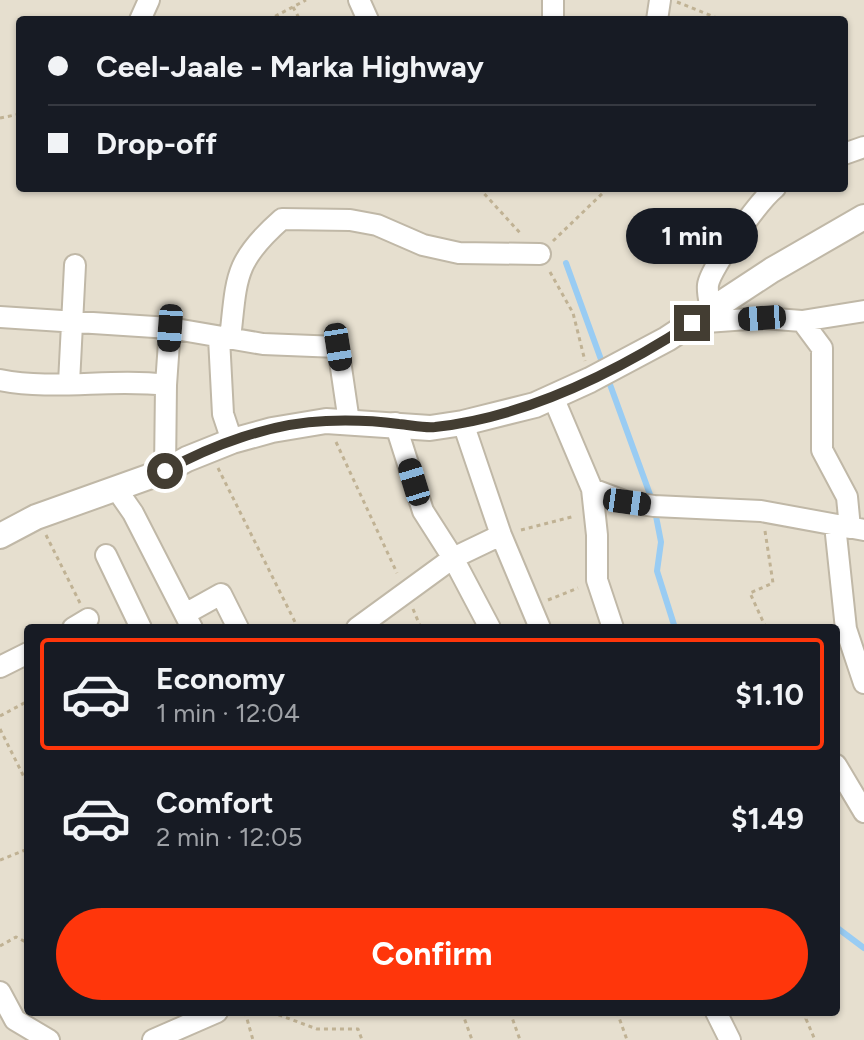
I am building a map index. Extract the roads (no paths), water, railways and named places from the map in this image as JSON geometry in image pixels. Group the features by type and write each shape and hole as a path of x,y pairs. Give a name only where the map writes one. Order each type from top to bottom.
{"street":[{"path":"701,316 708,283 734,239 770,192"},
{"path":"0,536 36,517 117,490 221,446 272,430 338,421 430,428 463,423 553,397 619,365 864,217"},
{"path":"221,446 224,339 238,273 254,243 282,219 350,220 377,225 423,245 459,253 540,254"},
{"path":"69,383 75,265"},
{"path":"701,316 802,321 864,311"},
{"path":"0,317 170,328 263,344 338,347 338,421"},
{"path":"802,321 822,348 822,450 847,497 850,528 843,644 864,683"},
{"path":"165,471 170,328"},
{"path":"0,380 69,383 132,381 166,385"},
{"path":"553,397 592,489 597,535 597,580 612,624"},
{"path":"395,423 423,511 453,558 488,624"},
{"path":"463,423 501,535 538,624"},
{"path":"592,489 627,502 761,511 850,528"},
{"path":"117,490 133,513 188,621 221,594 236,624"},
{"path":"363,624 453,558 501,535"},
{"path":"106,555 139,624"},
{"path":"0,667 24,655"},
{"path":"840,772 864,812"},
{"path":"0,992 15,1020 28,1034 49,1040"},
{"path":"153,1040 208,1016"},
{"path":"718,1016 730,1040"}],"waterway":[{"path":"566,263 603,365"},
{"path":"608,379 652,500"},
{"path":"655,511 661,542 657,571 674,624"},
{"path":"840,930 864,948"}]}
